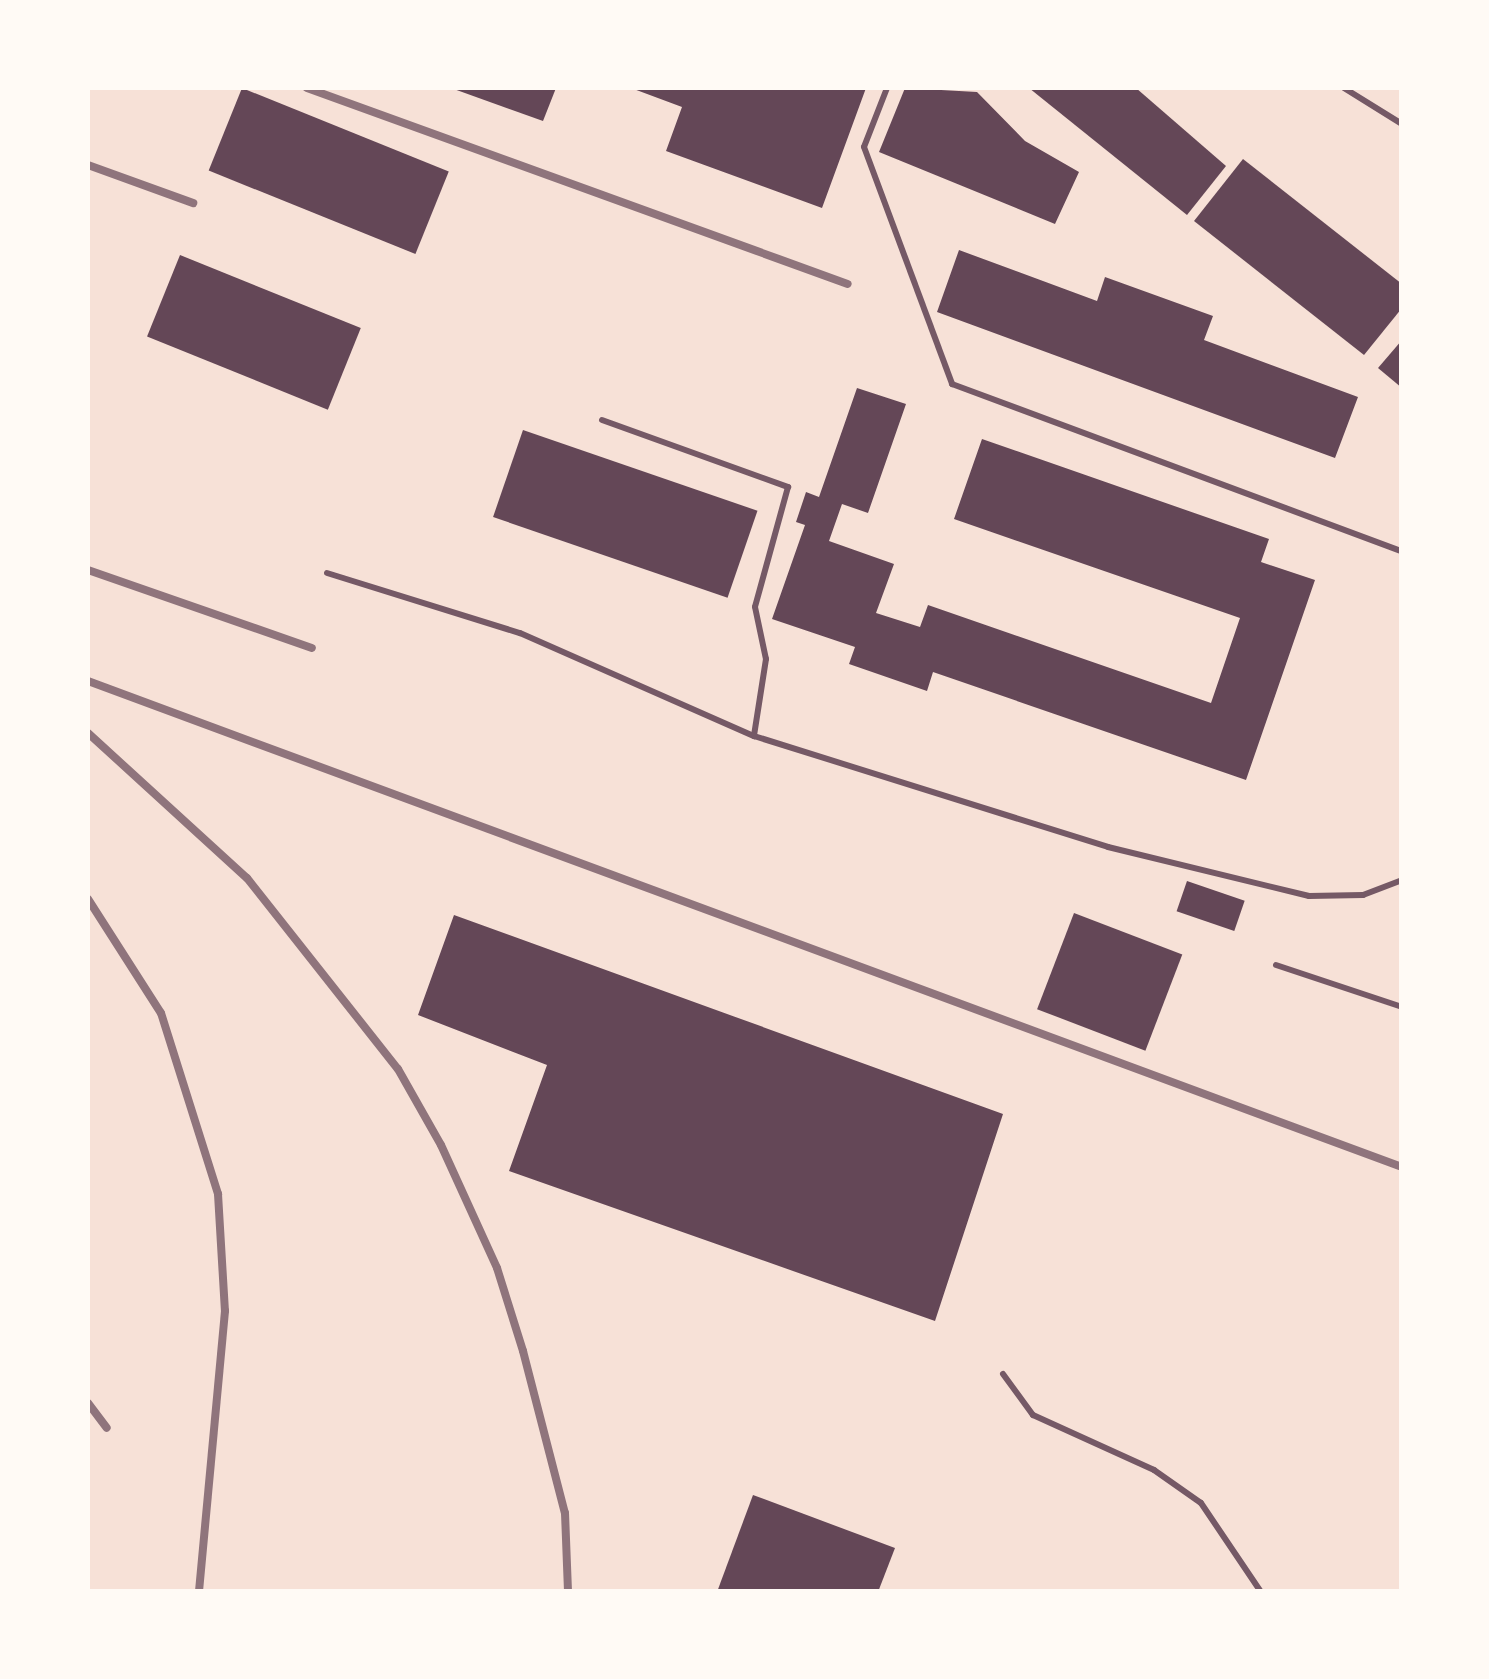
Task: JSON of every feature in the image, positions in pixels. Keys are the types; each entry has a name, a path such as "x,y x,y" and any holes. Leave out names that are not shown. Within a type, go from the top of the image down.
{"lane":[{"path":"886,88 864,147 952,384 1402,552"},
{"path":"1344,88 1402,124"},
{"path":"602,420 788,487 755,607 766,660 754,736"},
{"path":"327,573 520,634 754,736 1108,847 1309,896 1362,895 1402,880"},
{"path":"1276,965 1402,1006"},
{"path":"1003,1374 1033,1415 1154,1470 1201,1503 1261,1592"}],"building":[{"path":"242,88 449,172 415,254 209,171"},
{"path":"451,88 556,88 543,121"},
{"path":"631,88 866,88 822,208 666,151 682,107"},
{"path":"905,88 977,92 1025,141 1079,172 1055,224 879,152"},
{"path":"1029,88 1136,88 1226,166 1187,215"},
{"path":"1243,159 1402,284 1402,308 1364,355 1194,221"},
{"path":"959,250 1097,301 1105,277 1213,316 1204,340 1358,397 1335,458 937,312"},
{"path":"180,255 361,328 328,410 147,337"},
{"path":"1402,340 1402,388 1378,368"},
{"path":"857,388 906,404 868,513 842,504 829,541 894,564 876,613 920,627 928,605 1211,703 1240,618 954,519 982,439 1269,539 1261,562 1315,580 1246,780 933,672 927,691 849,664 855,647 772,619 805,525 796,522 806,492 819,497"},
{"path":"523,430 757,511 728,598 493,517"},
{"path":"1187,881 1245,901 1234,931 1177,911"},
{"path":"1074,913 1182,955 1145,1051 1037,1009"},
{"path":"454,915 1003,1114 935,1321 509,1171 547,1065 418,1015"},
{"path":"753,1495 895,1548 878,1592 717,1592"}],"railway":[{"path":"307,88 848,284"},
{"path":"88,165 193,203"},
{"path":"88,570 312,648"},
{"path":"88,681 1402,1167"},
{"path":"88,733 247,878 398,1069 441,1145 497,1268 523,1351 565,1513 568,1592"},
{"path":"88,899 161,1013 218,1194 225,1311 199,1592"},
{"path":"88,1403 107,1428"}]}
